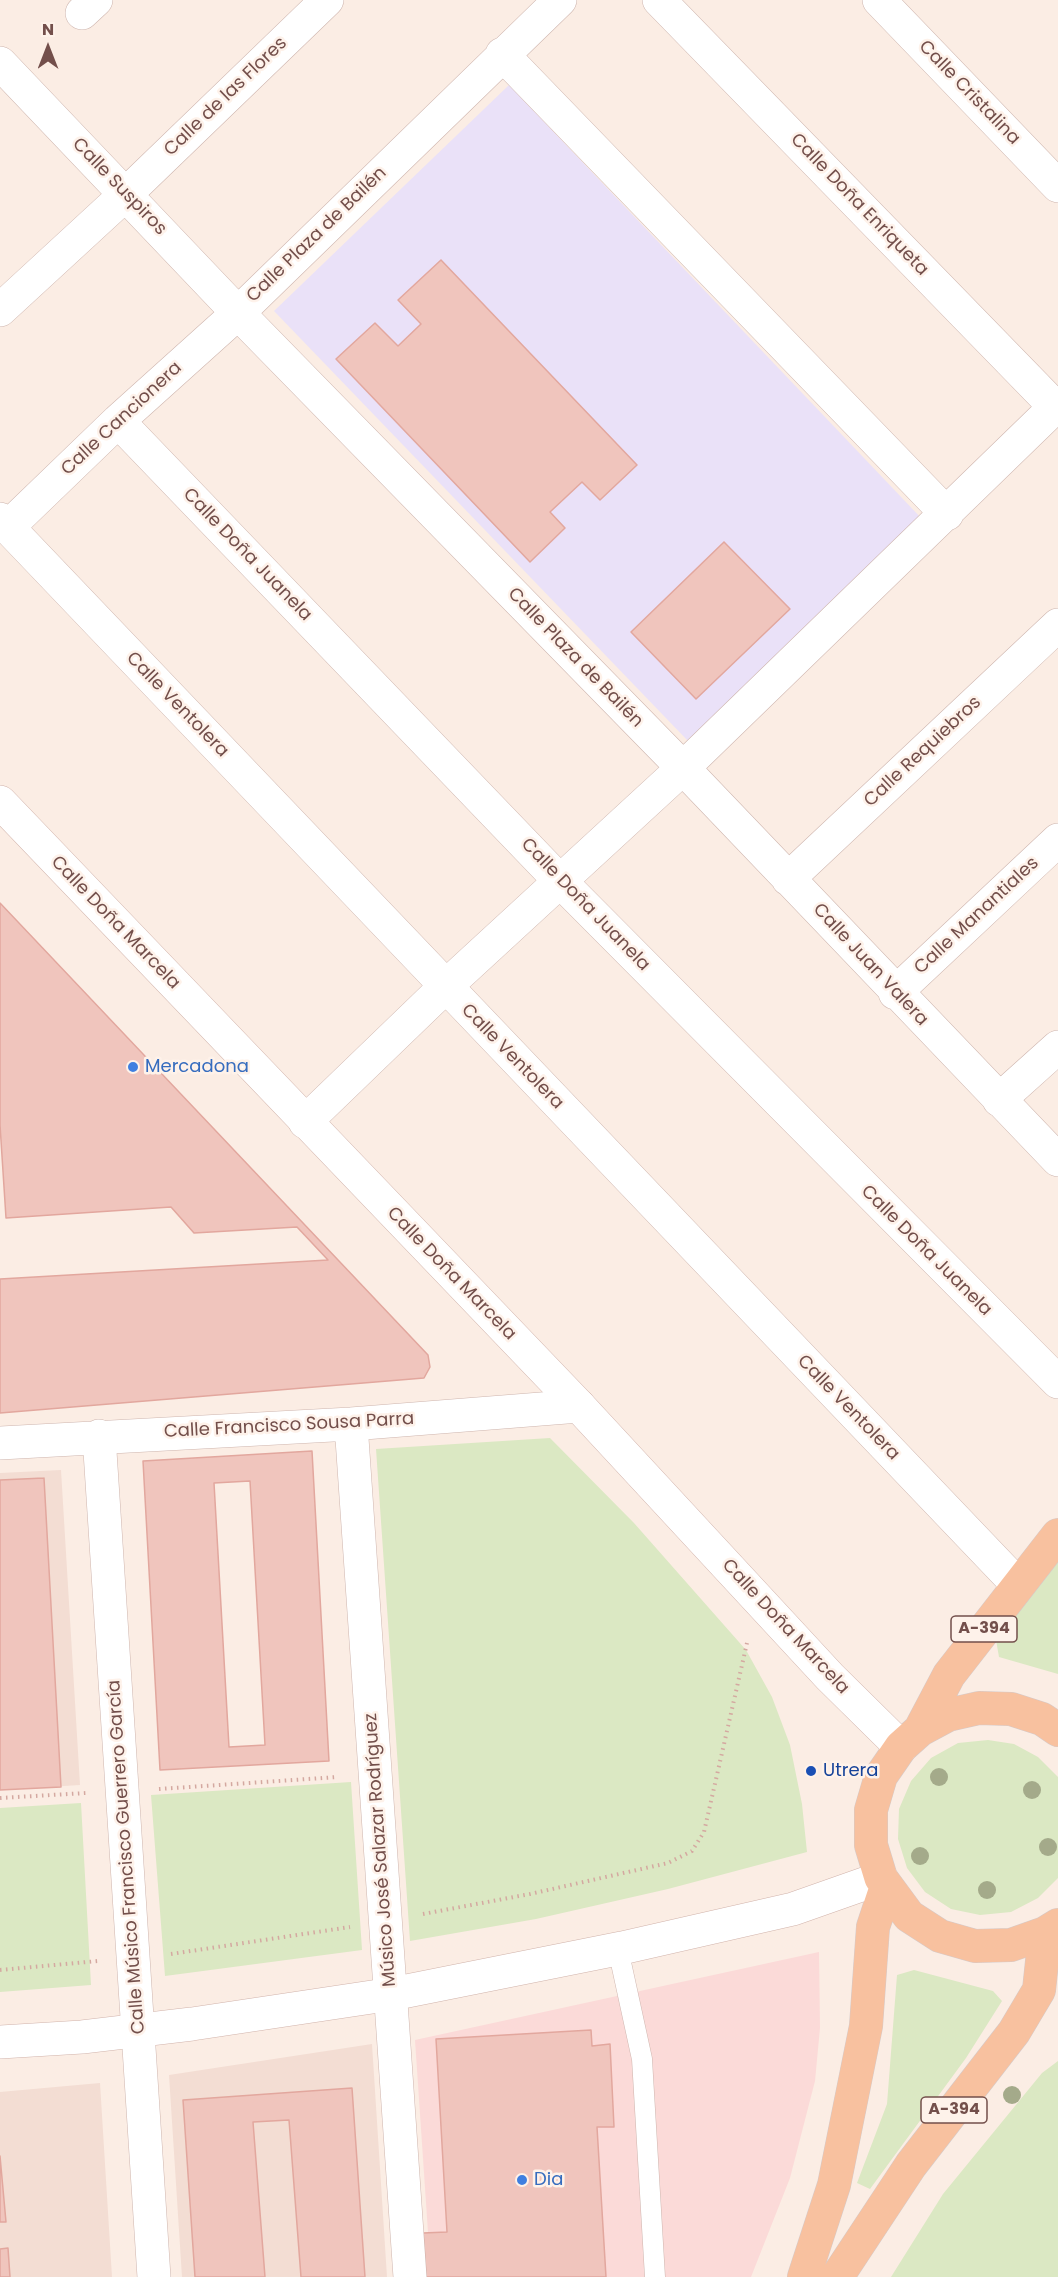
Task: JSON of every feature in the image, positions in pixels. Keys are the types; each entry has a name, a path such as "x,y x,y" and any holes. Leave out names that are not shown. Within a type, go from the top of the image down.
{"main road":[{"name":"A-394","path":"1052,1929 1011,1945 975,1946 940,1936 909,1916 884,1883 871,1845 871,1810 881,1776 910,1738 949,1675 1058,1535"},
{"name":"A-394","path":"910,1738 948,1715 979,1708 1011,1709 1042,1719 1058,1730"},
{"path":"804,2277 834,2185 866,2026 873,1927 884,1883"},
{"name":"A-394","path":"837,2277 911,2164 1014,2032 1039,1990 1052,1929"}],"street":[{"name":"Calle de las Flores","path":"0,310 126,194 327,0"},
{"name":"Calle Plaza de Bailén","path":"560,0 238,313 683,768"},
{"name":"Calle Doña Enriqueta","path":"659,0 1057,409"},
{"name":"Calle Cristalina","path":"879,0 1058,186"},
{"path":"502,54 947,513"},
{"name":"Calle Suspiros","path":"0,63 238,313"},
{"name":"Calle Cancionera","path":"4,523 238,313"},
{"path":"304,1122 445,987 683,768 1057,409"},
{"name":"Calle Doña Juanela","path":"118,421 560,880 1058,1382"},
{"name":"Calle Ventolera","path":"4,523 1018,1585"},
{"name":"Calle Requiebros","path":"788,879 1058,625"},
{"name":"Calle Juan Valera","path":"683,768 895,993 1058,1160"},
{"name":"Calle Doña Marcela","path":"0,802 304,1122 579,1406 830,1677 910,1738"},
{"name":"Calle Manantiales","path":"895,993 1058,840"},
{"path":"999,1100 1058,1047"},
{"name":"Calle Francisco Sousa Parra","path":"0,1443 351,1424 579,1406"},
{"name":"Músico José Salazar Rodríguez","path":"351,1424 410,2277"},
{"name":"Calle Músico Francisco Guerrero García","path":"99,1436 154,2277"},
{"path":"0,2042 138,2030 392,1994 618,1949 793,1909 884,1883"}],"lane":[{"path":"618,1949 642,2059 655,2277"}],"path":[{"path":"0,1970 191,1952 387,1921 530,1894 668,1863 692,1851 704,1832 757,1598"},
{"path":"0,1798 376,1774"}],"shaded area":[{"path":"509,85 923,520 689,742 274,311"},
{"path":"61,1470 80,1785 0,1790 0,1473"},
{"path":"819,1952 820,2028 815,2081 790,2178 751,2277 431,2277 415,2040"},
{"path":"372,2044 387,2277 182,2277 169,2075"},
{"path":"100,2083 112,2277 0,2277 0,2092"}],"green space":[{"path":"550,1438 634,1523 746,1650 772,1697 790,1745 802,1804 807,1852 668,1889 536,1919 410,1941 376,1449"},
{"path":"1058,1562 1058,1674 999,1657 996,1640"},
{"path":"988,1740 1014,1744 1038,1757 1058,1777 1058,1878 1038,1898 1011,1912 980,1915 951,1909 925,1892 907,1868 898,1839 899,1809 911,1781 931,1758 958,1743"},
{"path":"351,1782 362,1950 165,1976 151,1795"},
{"path":"81,1803 91,1985 0,1992 0,1808"},
{"path":"914,1970 993,1991 1002,2001 966,2058 870,2189 857,2183 887,2104 897,1975"},
{"path":"1058,2061 1058,2277 891,2277 943,2194 1042,2073"}],"building":[{"path":"441,260 637,465 600,500 582,482 550,512 565,528 530,562 336,359 375,323 398,346 421,324 398,300"},
{"path":"724,542 790,609 696,699 631,632"},
{"path":"0,903 428,1355 430,1367 424,1378 0,1413 0,1279 328,1260 297,1227 194,1233 171,1207 6,1218 0,1125"},
{"path":"312,1451 329,1761 160,1770 143,1461","holes":["250,1481 265,1745 229,1747 214,1483"]},
{"path":"44,1478 61,1787 0,1790 0,1480"},
{"name":"Dia","path":"591,2030 592,2046 610,2044 614,2127 597,2127 606,2277 426,2277 423,2233 447,2232 436,2039"},
{"path":"352,2088 365,2277 301,2277 289,2120 253,2122 265,2277 195,2277 183,2100"},
{"path":"0,2156 6,2222 0,2222"},
{"path":"8,2248 10,2277 0,2277 0,2249"}],"place":[{"name":"Mercadona","path":"133,1067"},
{"name":"Utrera","path":"811,1771"},
{"name":"Dia","path":"522,2180"}]}
